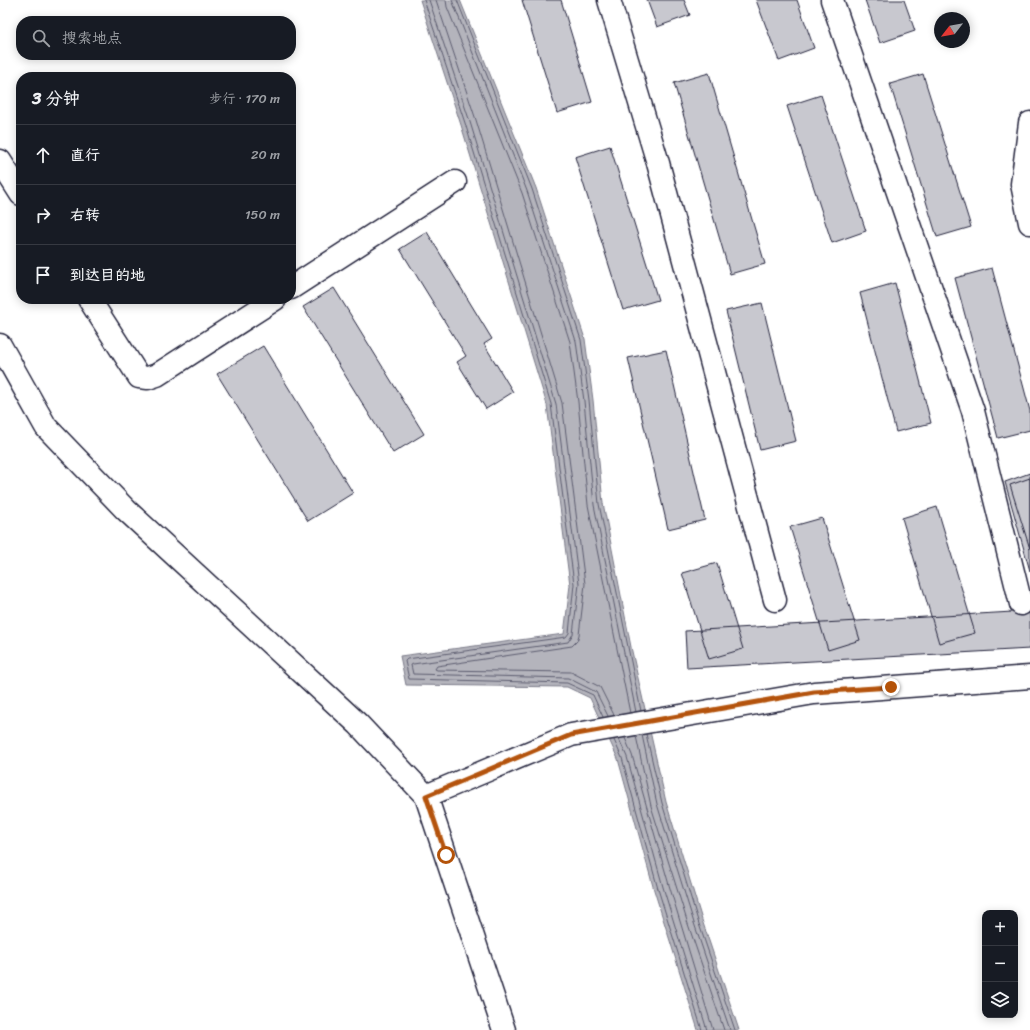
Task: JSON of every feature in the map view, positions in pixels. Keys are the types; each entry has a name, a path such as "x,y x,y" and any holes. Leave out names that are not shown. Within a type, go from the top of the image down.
{"street":[{"path":"609,0 658,163 775,600"},
{"path":"832,0 973,411 1021,604"},
{"path":"1030,123 1022,184 1030,223"},
{"path":"0,161 16,186"},
{"path":"296,285 455,182"},
{"path":"92,304 139,377 148,378 157,375 266,304"},
{"path":"0,345 46,427 126,510 358,724 426,796 504,1030"},
{"path":"426,796 571,735 814,692 1030,676"}],"water":[{"path":"420,0 460,0 536,188 585,339 593,400 603,503 631,647 666,802 702,920 739,1030 698,1030 654,890 618,759 590,698 567,687 406,685 400,656 564,634 570,585 547,405 461,125"}],"building":[{"path":"522,0 561,0 592,102 557,113"},
{"path":"647,0 684,0 690,15 657,27"},
{"path":"756,0 797,0 814,48 779,61"},
{"path":"865,0 904,0 915,31 880,43"},
{"path":"709,73 765,264 730,274 674,83"},
{"path":"923,74 971,227 937,237 890,84"},
{"path":"821,95 866,231 832,243 787,106"},
{"path":"610,146 658,300 623,310 575,157"},
{"path":"427,232 492,339 484,344 513,392 486,409 457,362 466,356 400,249"},
{"path":"992,268 1030,411 1030,430 998,438 955,278"},
{"path":"895,283 931,423 896,432 860,293"},
{"path":"334,288 424,434 393,453 303,307"},
{"path":"762,303 796,441 760,450 726,311"},
{"path":"263,346 353,493 308,521 217,374"},
{"path":"666,350 705,520 668,529 628,358"},
{"path":"1030,473 1030,571 1005,482"},
{"path":"1030,478 1030,549 1010,485"},
{"path":"937,507 975,633 939,643 902,518"},
{"path":"822,518 860,640 828,650 790,527"},
{"path":"717,563 743,649 709,659 682,573"},
{"path":"1030,611 1030,649 687,668 685,631"}],"route":[{"path":"446,855 426,796 571,735 814,692 891,687"}]}
